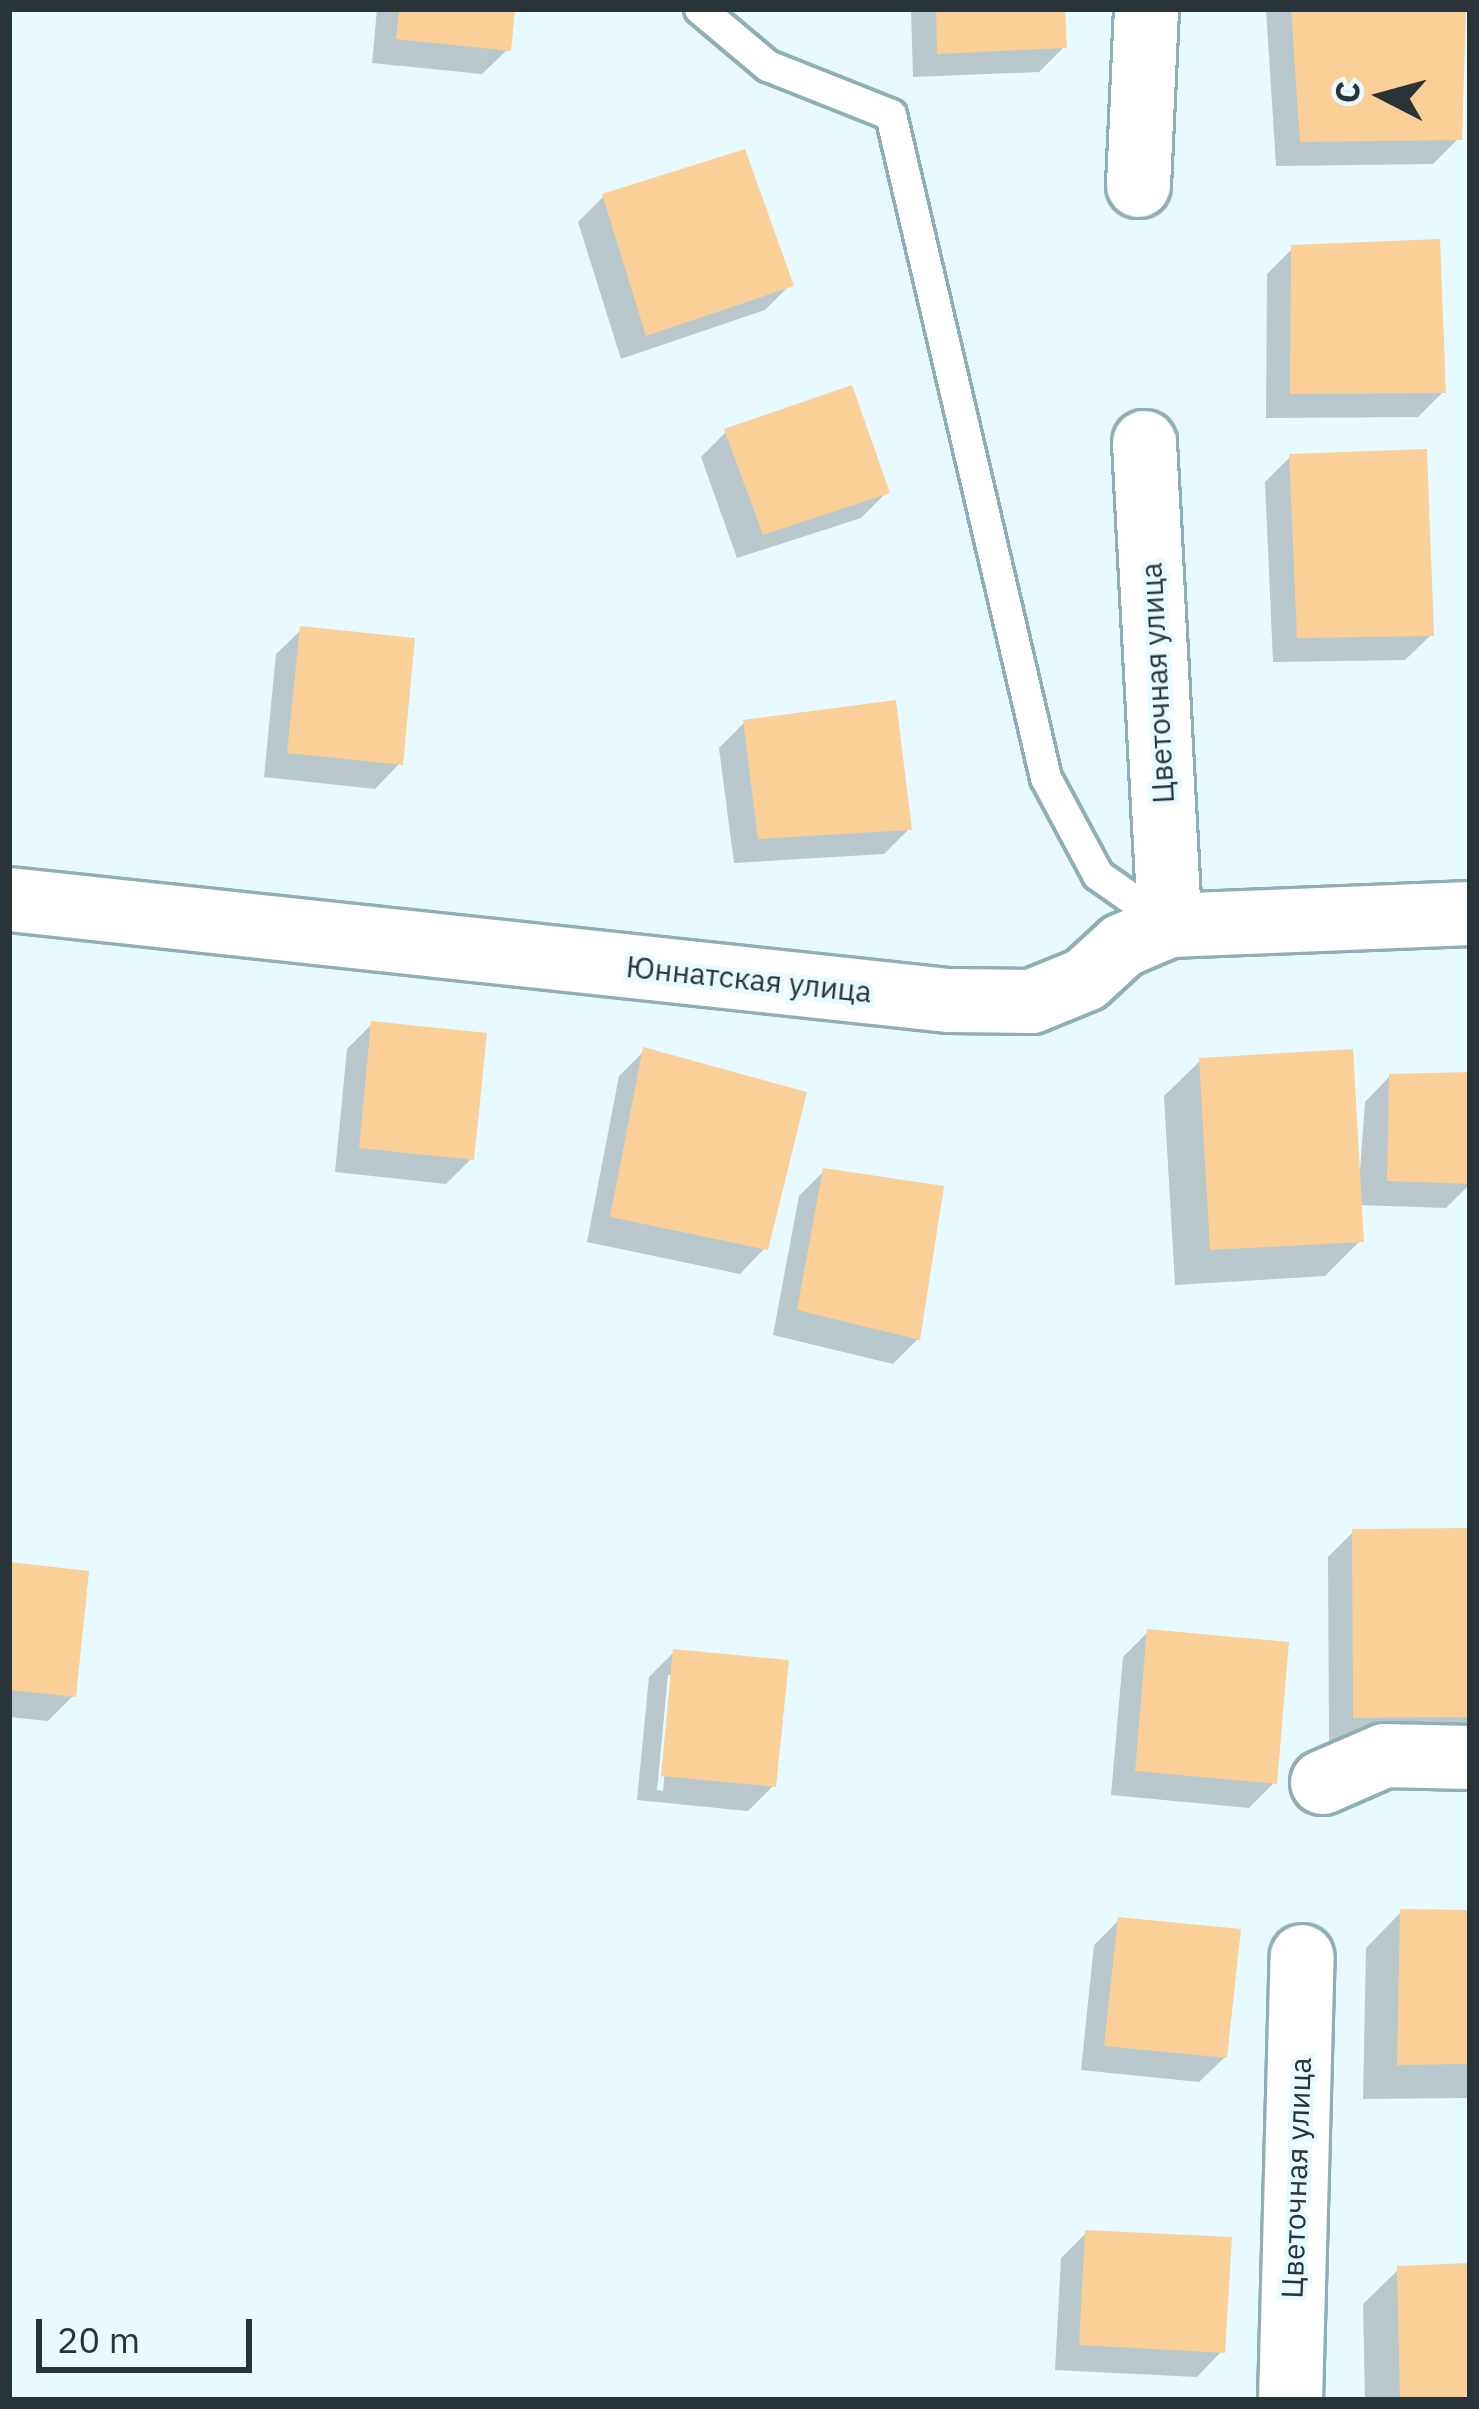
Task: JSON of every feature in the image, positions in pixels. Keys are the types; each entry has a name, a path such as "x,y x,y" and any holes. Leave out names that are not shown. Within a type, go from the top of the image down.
{"street":[{"path":"1138,185 1146,9"},
{"name":"Цветочная улица","path":"1144,442 1169,925"},
{"name":"Юннатская улица","path":"9,899 948,1000 1031,1001 1085,979 1122,945 1169,925 1470,913"},
{"path":"1322,1782 1384,1755 1470,1757"},
{"name":"Цветочная улица","path":"1290,2400 1302,1956"}],"lane":[{"path":"700,9 768,66 891,115 1046,778 1098,875 1169,925"}],"building":[{"path":"399,9 515,9 511,51 396,39"},
{"path":"936,9 1065,9 1067,48 937,54"},
{"path":"1291,9 1466,9 1462,140 1300,142"},
{"path":"745,149 794,286 646,336 602,194"},
{"path":"1440,239 1446,393 1290,394 1291,245"},
{"path":"852,385 890,493 763,535 724,429"},
{"path":"1427,449 1434,636 1297,638 1289,454"},
{"path":"300,626 415,638 403,765 287,753"},
{"path":"896,700 912,830 758,839 743,720"},
{"path":"371,1021 487,1033 474,1160 359,1148"},
{"path":"643,1047 807,1092 768,1250 610,1217"},
{"path":"1353,1049 1364,1242 1210,1250 1199,1058"},
{"path":"1470,1072 1470,1184 1387,1181 1389,1074"},
{"path":"823,1168 944,1186 920,1340 797,1310"},
{"path":"1470,1528 1470,1717 1353,1718 1352,1529"},
{"path":"9,1562 89,1571 76,1697 9,1690"},
{"path":"1147,1629 1289,1642 1277,1784 1135,1771"},
{"path":"673,1649 789,1660 776,1787 661,1776"},
{"path":"1400,1909 1470,1910 1470,2064 1397,2065"},
{"path":"1118,1917 1241,1929 1227,2058 1104,2046"},
{"path":"1085,2230 1232,2237 1225,2353 1079,2345"},
{"path":"1470,2263 1470,2400 1400,2400 1397,2266"}]}
